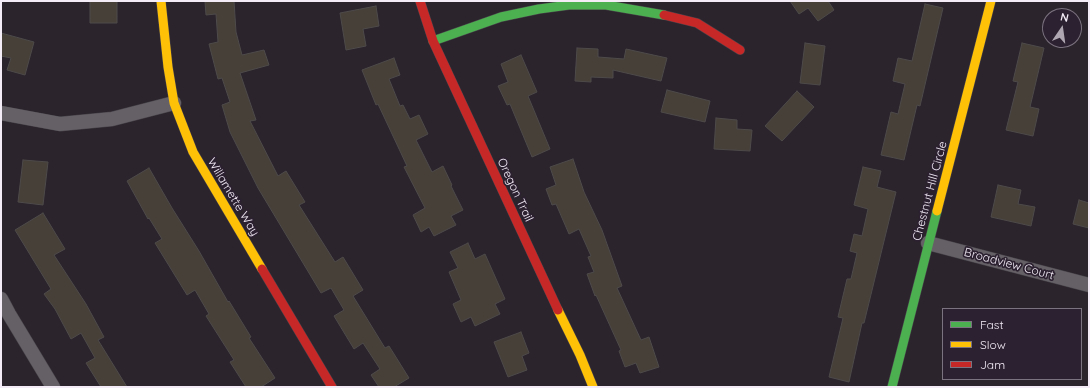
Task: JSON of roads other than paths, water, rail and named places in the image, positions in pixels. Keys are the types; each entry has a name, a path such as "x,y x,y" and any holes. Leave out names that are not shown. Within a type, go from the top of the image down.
{"street":[{"name":"Willamette Way","path":"161,1 168,67 174,103 193,152 332,387"},
{"name":"Oregon Trail","path":"420,1 433,41 537,266 580,355 593,387"},
{"name":"Chestnut Hill Circle","path":"892,387 991,1"},
{"path":"433,41 501,17 539,9 569,5 606,5 697,23 740,50"},
{"path":"1,114 60,124 112,119 174,103"},
{"name":"Broadview Court","path":"928,243 1089,285"},
{"path":"1,298 53,387"}]}
